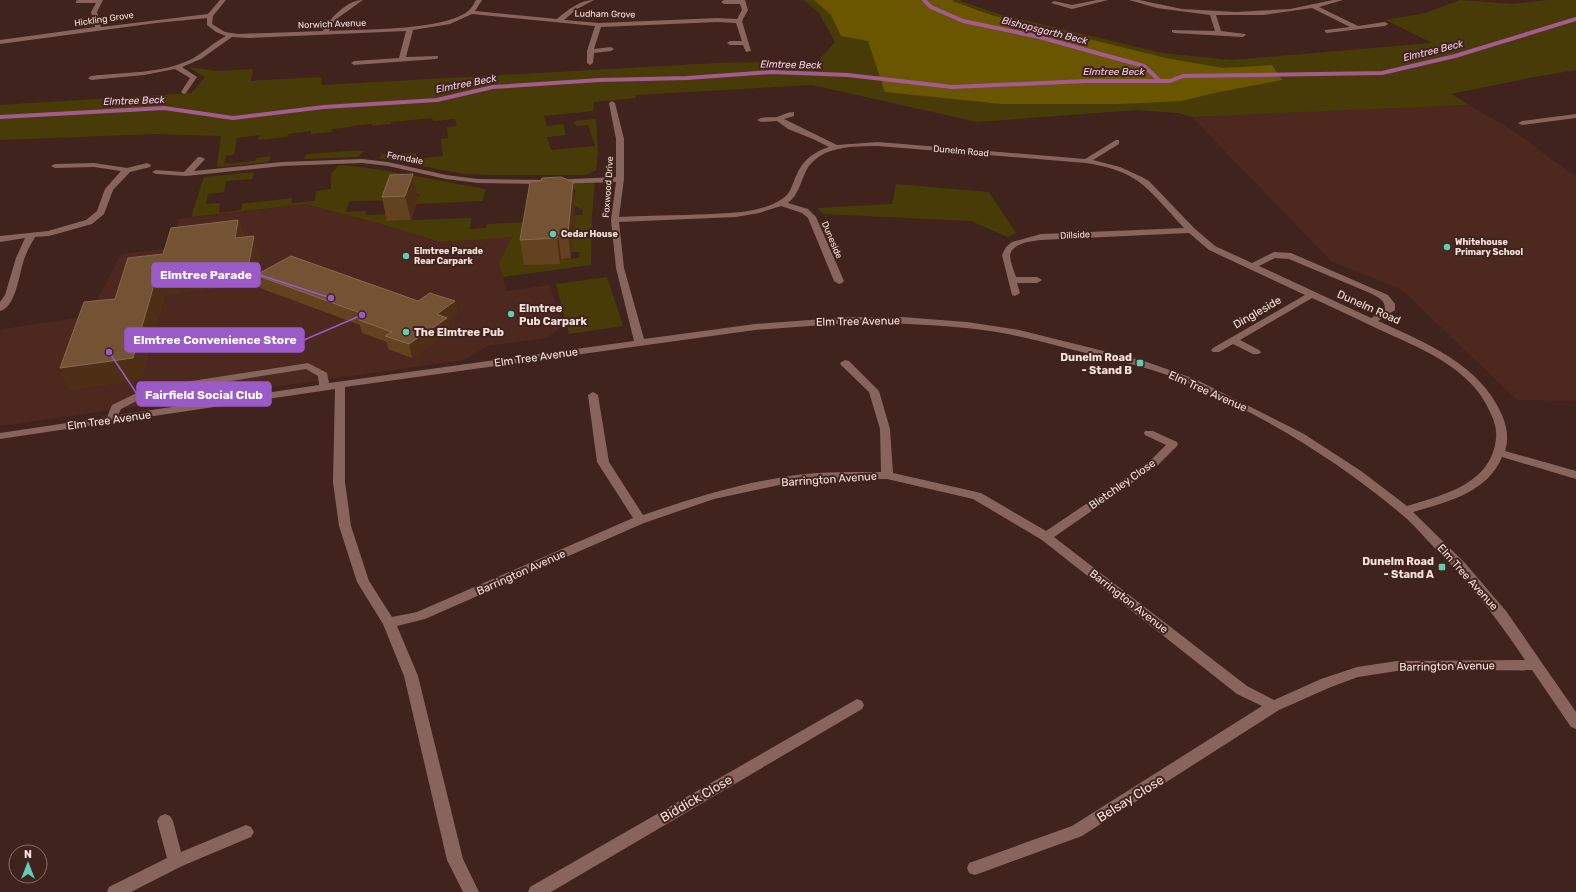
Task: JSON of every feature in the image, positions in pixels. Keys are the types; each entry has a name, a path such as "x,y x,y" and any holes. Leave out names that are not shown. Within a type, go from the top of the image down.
{"street":[{"path":"78,2 100,0"},
{"path":"98,28 94,12 100,0"},
{"path":"210,16 223,0"},
{"path":"325,33 333,19 360,0"},
{"name":"Norwich Avenue","path":"210,16 209,24 215,31 230,36 410,30 448,23 471,12 480,0"},
{"path":"558,21 575,8 591,0"},
{"path":"1072,7 1104,0"},
{"path":"1132,0 1174,9 1212,13 1272,12 1314,6 1340,0"},
{"path":"724,2 742,1 745,10 739,21 748,51"},
{"path":"1054,3 1072,7 1083,13"},
{"path":"1314,6 1357,28"},
{"name":"Ludham Grove","path":"471,12 599,25 718,20 739,21"},
{"path":"1212,13 1219,33"},
{"name":"Hickling Grove","path":"0,42 98,28 210,16"},
{"path":"1327,31 1385,24"},
{"path":"590,63 592,38 599,25"},
{"path":"402,59 410,30"},
{"path":"1174,31 1243,35"},
{"path":"92,78 176,67 194,60 219,41 230,36"},
{"path":"730,43 746,42"},
{"path":"590,51 610,50"},
{"path":"354,64 436,57"},
{"path":"122,74 124,67"},
{"path":"176,67 194,78 184,92"},
{"name":"Foxwood Drive","path":"612,103 620,139 620,179 615,220 620,268 640,343"},
{"path":"761,120 778,119 790,114"},
{"path":"1522,123 1576,116"},
{"path":"778,119 791,127 816,137 836,148"},
{"path":"1536,121 1552,129"},
{"path":"1086,161 1116,142"},
{"name":"Dunelm Road","path":"615,220 742,213 781,203 791,196 797,187 802,171 807,162 815,156 836,148 878,144 1086,161 1114,167 1138,177 1146,183 1191,230 1212,248 1428,348 1455,364 1479,386 1496,410 1503,434 1500,453 1489,471 1470,486 1440,500 1405,511"},
{"path":"186,174 200,159"},
{"name":"Ferndale","path":"156,172 186,174 290,163 362,161 388,164 446,177 478,181 552,182 620,179"},
{"path":"55,166 94,165 127,170 147,165"},
{"path":"0,239 49,233 89,222 102,212 109,189 127,170"},
{"name":"Duneside","path":"781,203 805,211 812,217 839,281"},
{"name":"Dillside","path":"1015,294 1006,255 1009,249 1015,244 1026,240 1058,236 1191,230"},
{"path":"0,308 10,295 20,258 31,236"},
{"path":"1251,267 1274,256 1290,256 1373,291 1384,297 1390,304 1390,310 1372,321"},
{"path":"1012,280 1037,280"},
{"name":"Dingleside","path":"1216,350 1311,294"},
{"name":"Elm Tree Avenue","path":"0,436 340,386 398,376 755,327 851,320 902,320 970,325 1019,333 1061,342 1140,363 1191,381 1300,436 1357,474 1405,511 1461,566 1501,614 1576,723"},
{"path":"1232,340 1256,352"},
{"path":"845,363 874,391 885,428 887,475"},
{"path":"111,420 116,407 147,390 308,366 323,376 325,388"},
{"path":"340,386 339,482 346,526 363,582 389,623 411,676 455,860 471,892"},
{"path":"593,395 603,462 640,520"},
{"name":"Bletchley Close","path":"1046,537 1154,463 1173,444 1150,433"},
{"path":"1500,453 1576,475"},
{"name":"Barrington Avenue","path":"389,623 420,616 640,520 712,496 779,481 829,476 887,475 977,496 1046,537 1242,690 1274,706 1326,683 1357,672 1396,666 1537,665"},
{"name":"Biddick Close","path":"536,892 857,705"},
{"name":"Belsay Close","path":"975,868 1077,831 1274,706"},
{"path":"165,821 176,861"},
{"path":"115,892 176,861 246,832"}],"shaded area":[{"path":"804,0 963,0 960,1 999,14 1162,53 1231,60 1432,43 1386,20 1425,13 1460,0 1513,4 1548,0 1576,0 1576,70 1451,94 1469,105 1192,117 1178,113 1136,110 977,122 812,85 635,95 636,98 594,102 593,111 544,116 547,126 563,124 566,135 547,137 551,150 595,146 588,125 576,126 574,121 596,119 598,152 596,170 586,175 464,174 379,158 382,154 416,153 416,159 443,156 441,139 448,138 447,127 457,126 455,119 433,121 432,118 391,122 391,124 372,126 372,124 351,126 332,129 332,132 311,134 311,131 288,134 287,137 258,140 259,135 237,138 234,155 226,156 224,164 255,161 256,158 271,156 268,162 217,167 221,136 155,134 0,140 0,105 192,93 205,77 188,67 216,71 253,69 251,81 321,77 322,85 717,63 818,61 835,42 819,13"},
{"path":"814,0 954,0 952,1 991,15 1166,58 1223,68 1272,65 1282,80 1181,101 1121,104 1002,104 885,92 868,41 841,36 831,15"},
{"name":"Whitehouse Primary School","path":"1469,105 1512,130 1576,177 1576,401 1517,400 1402,290 1331,261 1192,117"},
{"path":"364,151 358,157 303,159 307,154"},
{"path":"339,165 395,172 486,189 482,201 416,204 419,194 403,194 400,200 350,201 346,212 366,211 365,215 390,214 388,221 472,218 469,229 486,228 487,224 536,222 560,264 561,259 579,258 580,252 567,252 573,238 575,215 582,215 583,210 575,206 575,189 560,189 570,181 595,180 592,215 591,265 503,277 499,263 512,237 440,242 306,204 191,217 204,177 254,172 252,179 226,181 224,192 208,194 206,204 220,203 219,213 241,210 242,204 292,198 291,203 315,201 316,191 331,189 331,174"},
{"path":"896,184 989,192 1016,233 1008,237 971,221 823,214 817,208 892,204"},
{"path":"306,204 440,242 512,237 499,263 506,291 550,285 563,326 547,338 488,346 464,360 0,426 0,332 3,329 89,316 121,254 172,248 179,219"},
{"path":"607,277 623,326 569,334 556,284"}],"building":[{"path":"413,174 405,196 382,197 390,175"},
{"path":"561,177 573,182 568,233 558,233 557,238 520,240 530,182 541,181 542,178"},
{"path":"238,220 235,238 254,236 249,263 157,274 133,358 60,368 84,302 115,299 128,258 163,254 171,228"},
{"path":"291,256 418,301 430,293 455,301 437,314 447,318 409,344 385,336 392,332 359,320 366,315 256,275"}],"waterway":[{"name":"Bishopsgarth Beck","path":"924,0 931,7 963,21 1039,37 1144,66 1160,81"},
{"name":"Elmtree Beck","path":"1160,81 1170,81 1183,76 1382,73 1455,56 1576,19"},
{"name":"Elmtree Beck","path":"0,117 164,108 233,118 324,107 437,100 493,87 600,80 687,78 772,72 848,75 952,87 1087,81 1160,81"}],"place":[{"name":"Cedar House","path":"553,234"},
{"name":"Whitehouse Primary School","path":"1447,247"},
{"name":"Elmtree Parade Rear Carpark","path":"406,256"},
{"name":"Elmtree Parade","path":"331,298"},
{"name":"Elmtree Pub Carpark","path":"511,314"},
{"name":"Elmtree Convenience Store","path":"362,315"},
{"name":"The Elmtree Pub","path":"406,332"},
{"name":"Fairfield Social Club","path":"109,352"},
{"name":"Dunelm Road - Stand B","path":"1140,363"},
{"name":"Dunelm Road - Stand A","path":"1442,567"}]}
